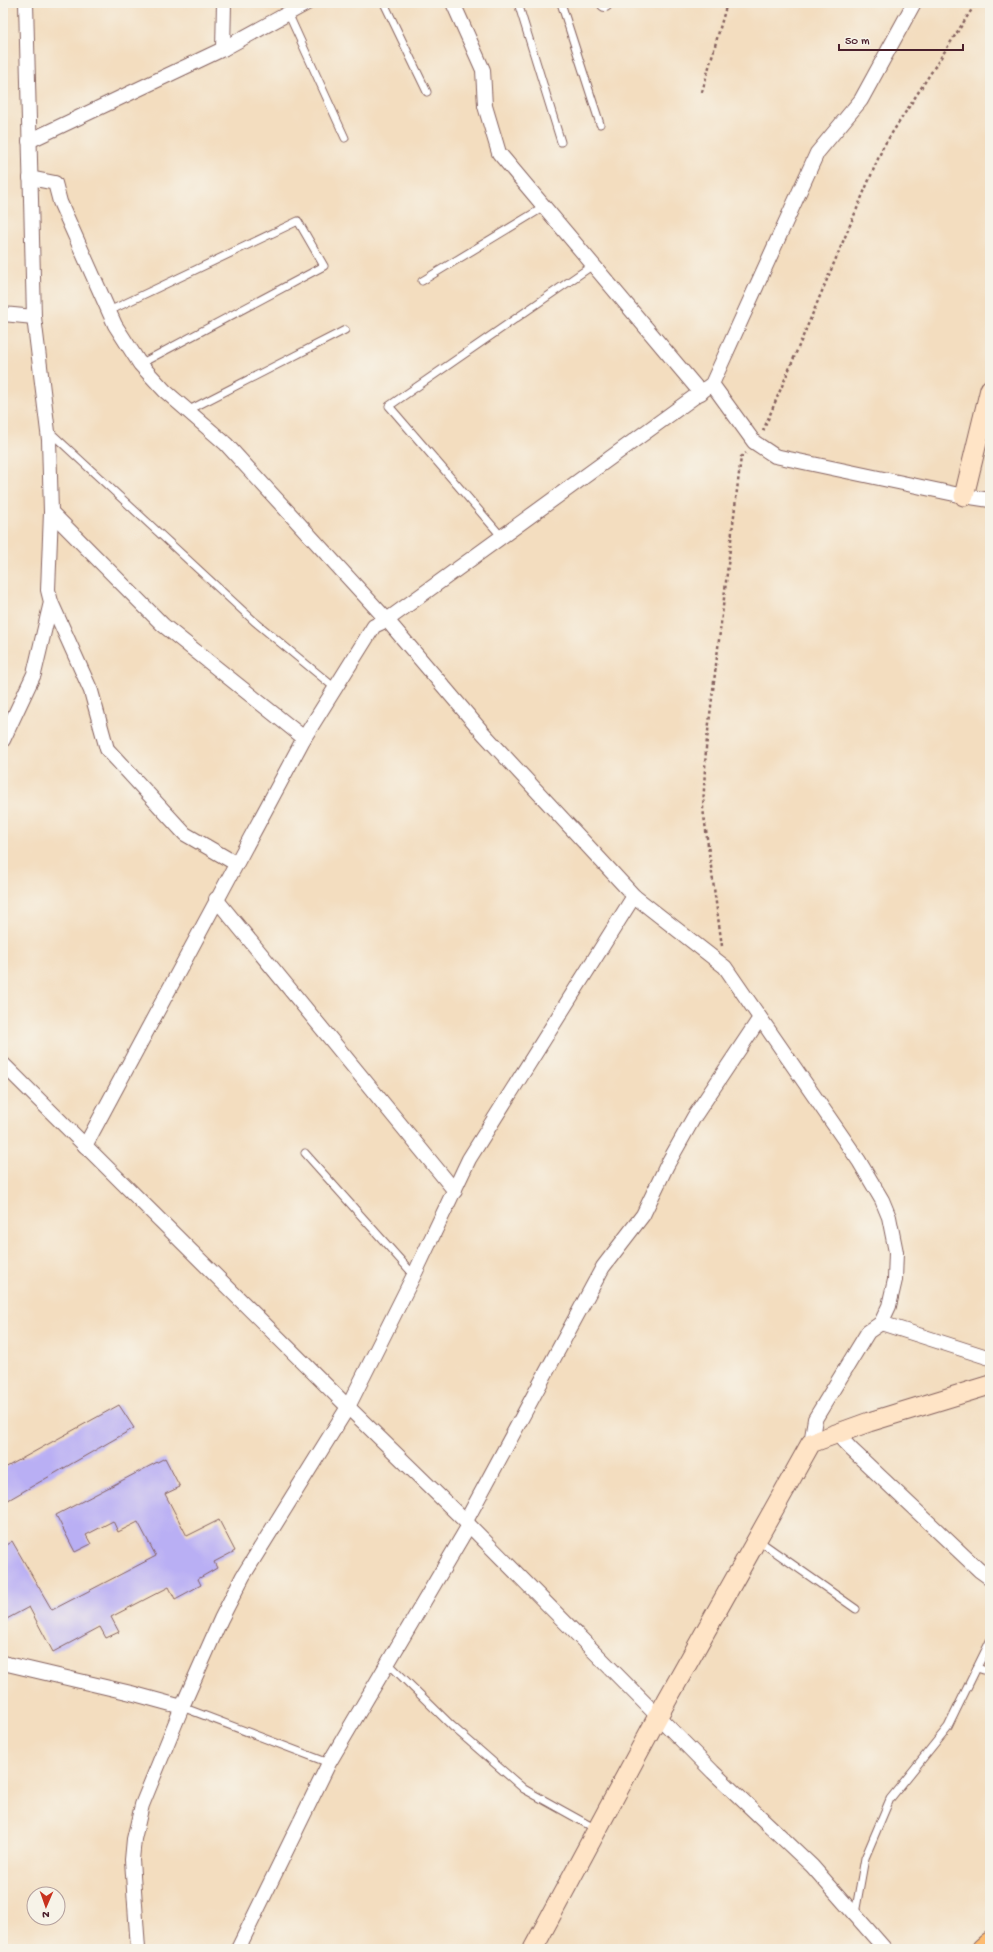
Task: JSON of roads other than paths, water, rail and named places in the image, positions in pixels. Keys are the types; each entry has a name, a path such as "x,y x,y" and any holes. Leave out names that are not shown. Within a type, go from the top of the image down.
{"highway":[{"path":"983,1949 990,1943"}],"street":[{"path":"26,3 34,317 47,429 51,512 48,590 51,602 91,691 107,749 185,834 235,863"},
{"path":"223,49 224,3"},
{"path":"29,141 223,49 307,3"},
{"path":"453,3 483,70 485,106 499,153 701,393"},
{"path":"85,1146 235,863 304,738 374,626 388,620 712,384 817,153 861,100 914,3"},
{"path":"30,178 55,183 60,202 115,325 140,364 165,391 226,444 388,620 484,734 634,896 725,967 859,1161 882,1200 886,1211 896,1252 895,1280 889,1306 881,1322 868,1332 815,1419 811,1443 658,1716 596,1829 533,1949"},
{"path":"3,314 34,317"},
{"path":"712,384 754,442 776,456 964,496 990,500"},
{"path":"964,496 990,389"},
{"path":"51,512 163,625 304,738"},
{"path":"3,740 34,674 51,602"},
{"path":"138,1949 132,1881 132,1860 134,1839 142,1805 220,1619 243,1576 348,1407 455,1192 469,1159 634,896"},
{"path":"216,899 455,1192"},
{"path":"238,1949 329,1763 468,1523 603,1267 643,1215 667,1165 694,1117 760,1018"},
{"path":"3,1064 348,1407 468,1523 713,1772 812,1866 885,1949"},
{"path":"881,1322 990,1358"},
{"path":"811,1443 836,1433 990,1385"},
{"path":"836,1433 862,1460 979,1570 990,1578"},
{"path":"3,1663 131,1693 182,1708"}],"lane":[{"path":"384,3 427,92"},
{"path":"518,3 561,142"},
{"path":"561,3 600,124"},
{"path":"288,13 345,138"},
{"path":"422,280 544,207"},
{"path":"109,311 298,221 324,266 140,364"},
{"path":"502,537 389,406 593,265"},
{"path":"188,410 345,330"},
{"path":"47,429 254,622 335,688"},
{"path":"305,1153 414,1275"},
{"path":"757,1538 856,1609"},
{"path":"855,1914 865,1858 890,1799 948,1727 990,1641"},
{"path":"388,1663 452,1726 524,1789 596,1829"},
{"path":"977,1668 990,1672"},
{"path":"182,1708 329,1763"}]}
